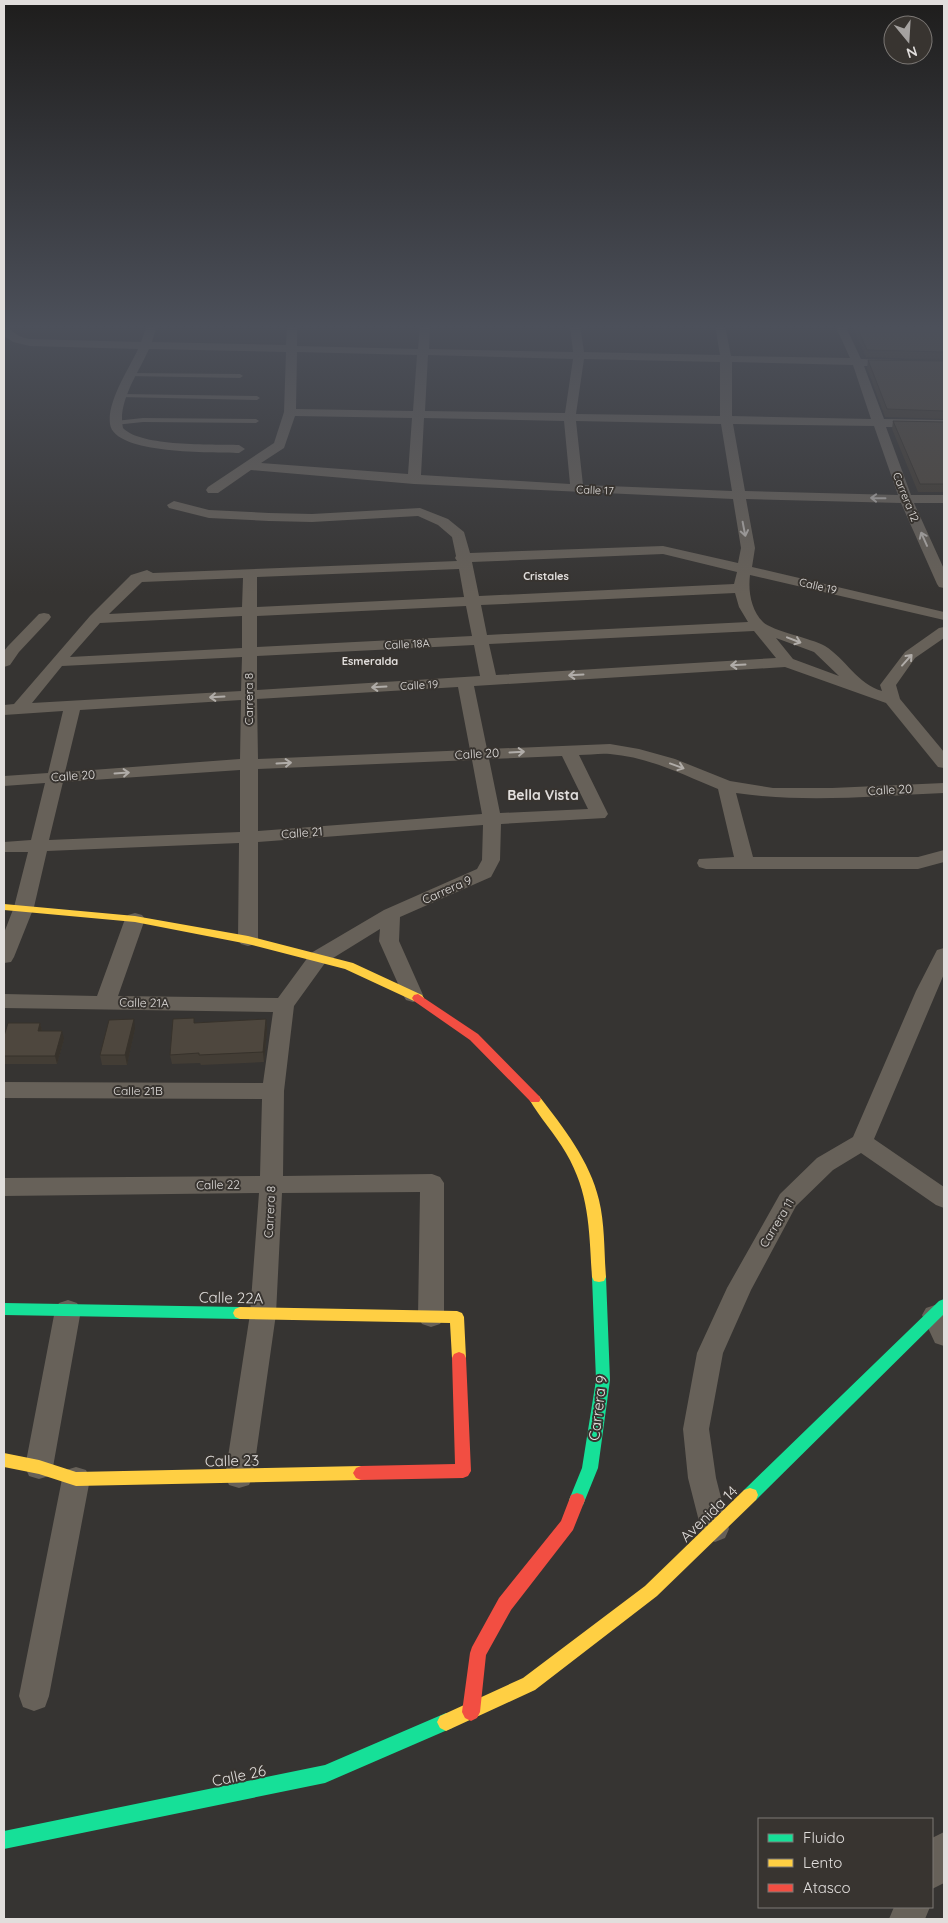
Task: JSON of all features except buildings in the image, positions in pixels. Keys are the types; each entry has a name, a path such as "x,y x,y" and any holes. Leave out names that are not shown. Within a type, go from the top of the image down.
{"street":[{"path":"117,415 115,423 119,432 130,440 155,444 239,449"},
{"path":"213,490 280,444 289,415"},
{"path":"414,480 418,415"},
{"path":"455,415 944,424"},
{"path":"726,415 748,548 741,588 746,607 758,626 787,662 892,700"},
{"name":"Carrera 12","path":"875,415 906,499 944,583"},
{"path":"570,417 578,489"},
{"name":"Calle 17","path":"247,466 414,480 578,489 738,496 944,499"},
{"path":"174,505 209,514 269,517 312,518 420,512 443,522 459,535 489,680"},
{"name":"Calle 19","path":"250,573 663,550 944,616"},
{"path":"12,709 95,619 136,578 250,573"},
{"name":"Carrera 8","path":"248,940 250,573"},
{"path":"95,619 741,588"},
{"path":"7,654 44,617"},
{"path":"758,626 819,649 864,691"},
{"name":"Calle 18A","path":"57,662 758,626"},
{"path":"944,631 910,655 888,685 892,700 944,763"},
{"name":"Calle 19","path":"12,709 787,662"},
{"name":"Carrera 9","path":"318,958 391,914 484,874 491,860 492,819 465,682"},
{"path":"4,957 24,907 73,706"},
{"name":"Calle 20","path":"4,780 249,764 610,749 639,754 726,786 773,793 832,793 944,788"},
{"name":"Calle 21","path":"4,846 248,837 492,819 599,814 568,750"},
{"path":"726,786 745,862"},
{"path":"706,863 918,863 944,856"},
{"path":"4,907 24,907 135,919 248,940 318,958"},
{"path":"391,914 389,941 413,995"},
{"path":"105,1003 135,919"},
{"path":"944,954 926,991 862,1142 944,1199"},
{"name":"Carrera 8","path":"239,1476 263,1314 271,1184 273,1091 284,1005 318,958"},
{"name":"Carrera 9","path":"318,958 349,966 413,995 474,1037 528,1091 556,1126 577,1161 590,1190 596,1230 603,1380 590,1468 567,1524 505,1604 478,1652 471,1712"},
{"name":"Calle 21A","path":"4,1002 284,1005"},
{"name":"Calle 21B","path":"4,1090 273,1091"},
{"name":"Carrera 11","path":"715,1529 702,1478 696,1429 710,1353 739,1288 788,1200 825,1164 862,1142"},
{"name":"Calle 22","path":"4,1187 432,1183 431,1317"},
{"name":"Calle 22A","path":"4,1309 457,1317 463,1471"},
{"path":"39,1467 68,1310"},
{"name":"Avenida 14","path":"471,1712 529,1684 651,1591 941,1319"},
{"name":"Calle 23","path":"4,1460 39,1467 76,1478 463,1471"},
{"path":"34,1696 76,1478"},
{"name":"Calle 26","path":"4,1840 325,1774 471,1712"},
{"path":"933,1870 944,1848"},
{"path":"906,1919 912,1908"}],"lane":[{"path":"115,423 143,420 256,421"}],"traffic: fast":[{"path":"577,1500 590,1468 603,1380 599,1277"},
{"path":"750,1495 944,1305"},
{"path":"4,1309 240,1313"},
{"path":"4,1840 325,1774 446,1722"}],"traffic: slow":[{"path":"4,907 135,919 248,940 349,966 418,998"},
{"path":"535,1099 572,1153 589,1188 596,1220 599,1277"},
{"path":"240,1313 457,1317 459,1358"},
{"path":"4,1460 39,1467 76,1479 361,1473"},
{"path":"446,1722 529,1684 651,1591 750,1495"}],"traffic: jam":[{"path":"418,998 474,1037 535,1099"},
{"path":"361,1473 463,1471 459,1358"},
{"path":"471,1712 478,1653 505,1604 567,1525 577,1500"}],"district":[{"name":"Cristales","path":"546,576"},
{"name":"Esmeralda","path":"370,661"},
{"name":"Bella Vista","path":"543,795"}]}
